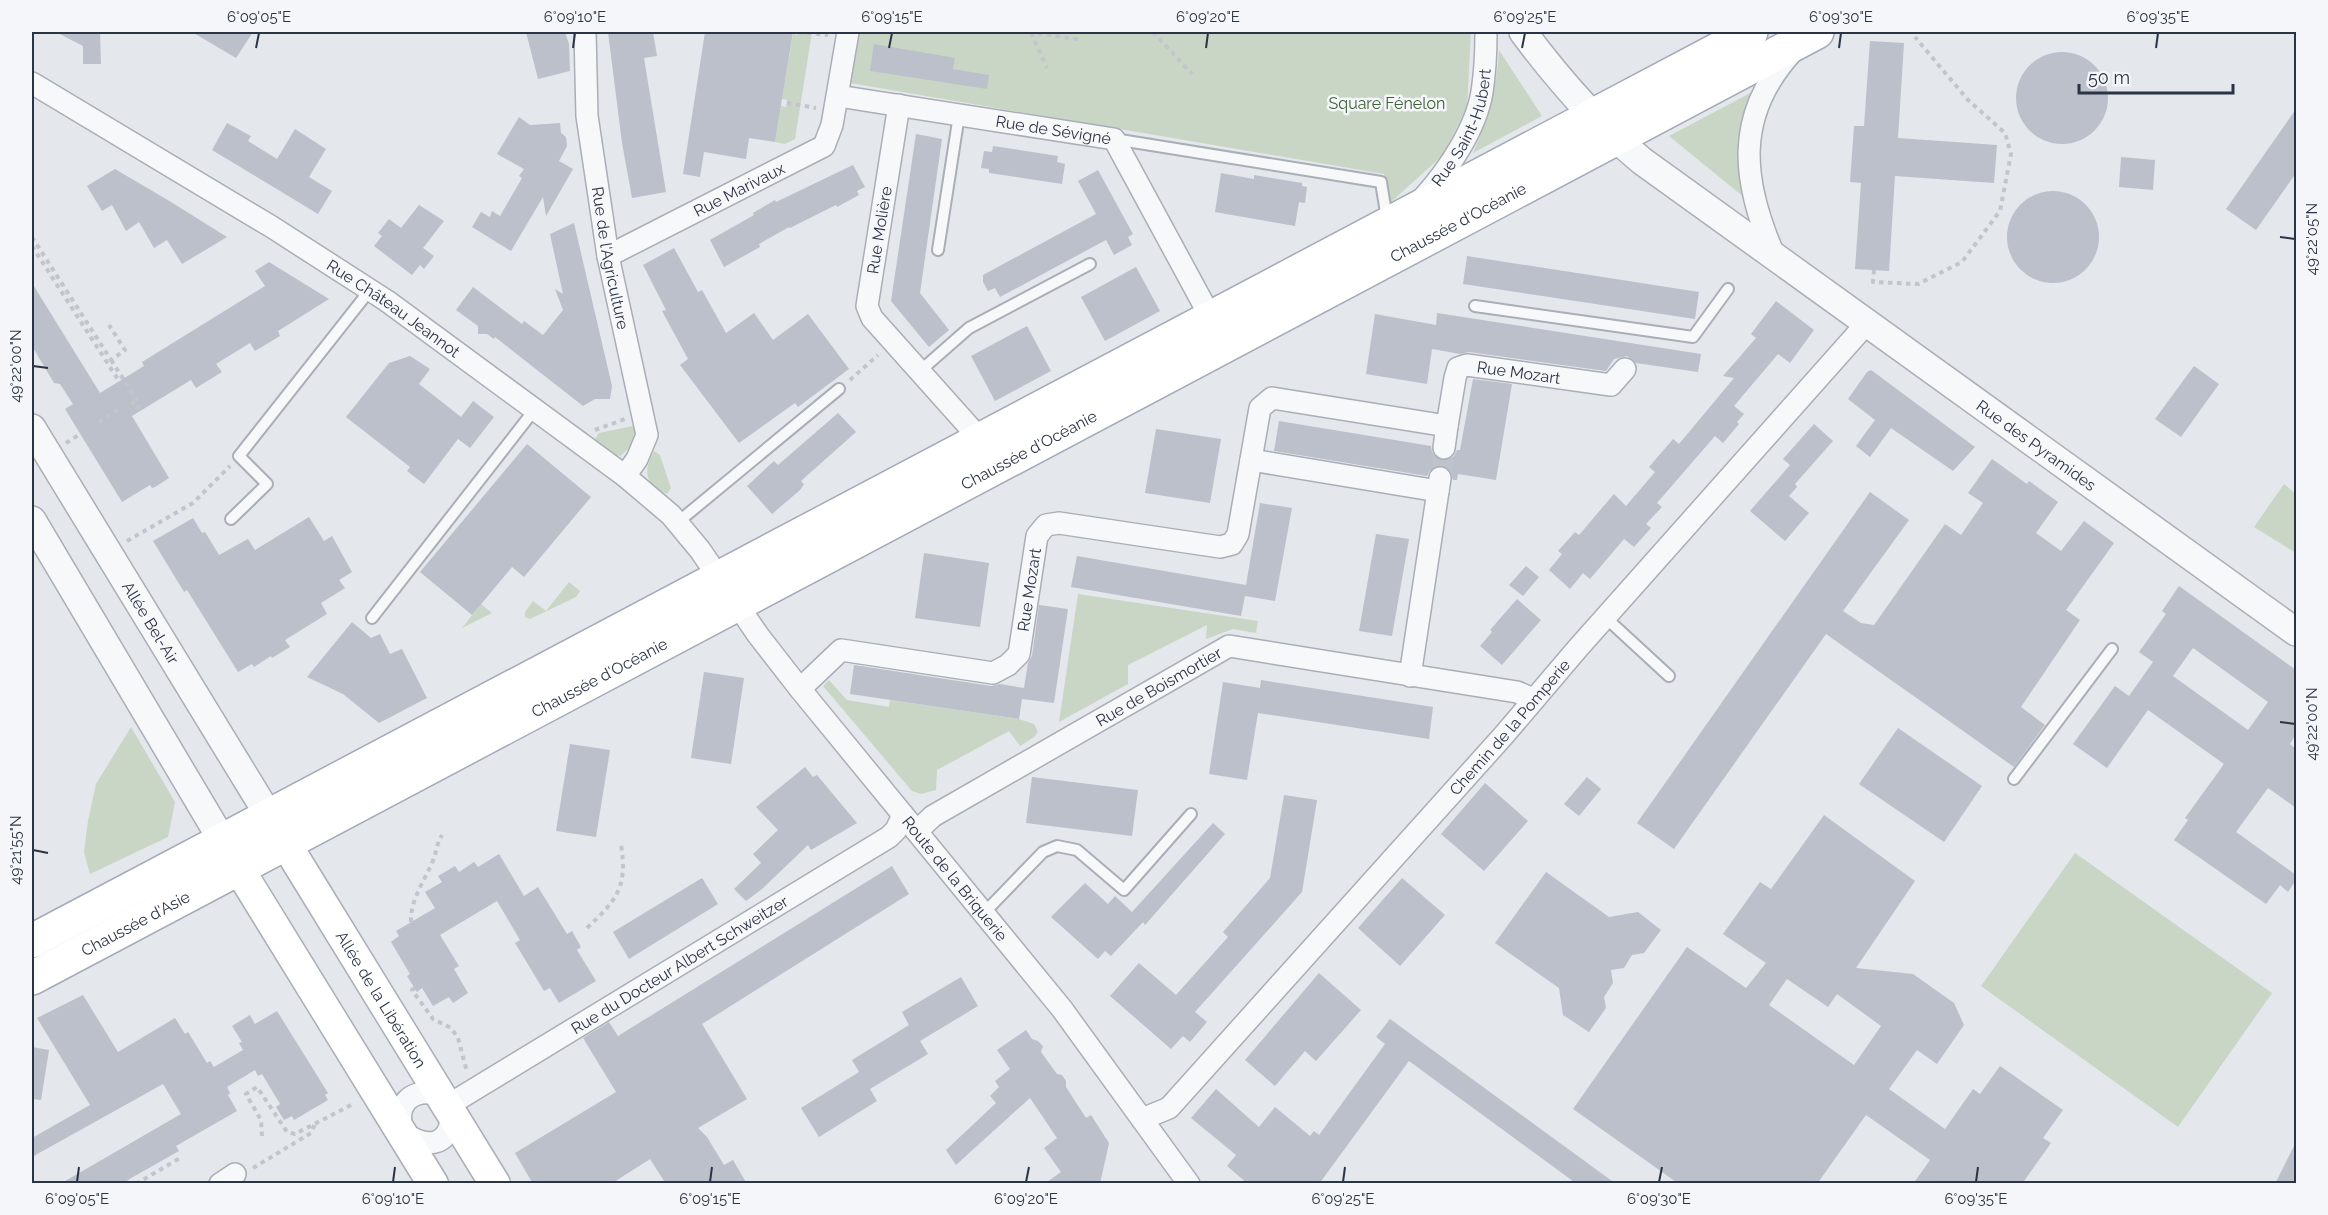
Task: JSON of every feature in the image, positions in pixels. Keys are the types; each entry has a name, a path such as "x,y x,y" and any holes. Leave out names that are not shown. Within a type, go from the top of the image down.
{"main road":[{"name":"Chaussée d'Océanie","path":"222,840 1751,32"},
{"name":"Chaussée d'Océanie","path":"239,868 1811,35"},
{"name":"Allée de la Libération","path":"269,816 495,1184"},
{"path":"222,840 434,1184"},
{"name":"Chaussée d'Asie","path":"32,941 222,840"},
{"name":"Chaussée d'Asie","path":"32,978 239,868"}],"street":[{"name":"Rue de l'Agriculture","path":"585,32 586,116 608,256 647,435 637,459 625,476"},
{"path":"848,32 832,103 898,105"},
{"name":"Rue Saint-Hubert","path":"1400,218 1447,170 1468,130 1482,93 1486,32"},
{"path":"1523,32 1565,86 1593,116"},
{"path":"1775,256 1758,214 1748,162 1751,134 1756,111 1782,63 1811,35"},
{"name":"Rue Château Jeannot","path":"32,83 272,227 370,290 625,476 678,522 719,578"},
{"name":"Rue Marivaux","path":"608,256 824,146 832,125 832,103"},
{"name":"Rue de Sévigné","path":"898,105 1114,139 1211,318"},
{"name":"Rue Molière","path":"898,105 867,306 872,318 981,440"},
{"name":"Rue des Pyramides","path":"1593,116 1642,161 2296,632"},
{"name":"Chemin de la Pomperie","path":"1142,1119 1169,1108 1867,323"},
{"name":"Rue Mozart","path":"800,689 841,650 993,673 1008,666 1019,654 1037,536 1046,525 1059,523 1220,547 1232,544 1238,534 1260,408 1272,398 1448,426 1458,368 1467,365 1611,386 1625,369"},
{"path":"1444,448 1448,426"},
{"name":"Allée Bel-Air","path":"32,428 269,816"},
{"path":"1251,460 1439,484 1410,676"},
{"path":"32,520 222,840"},
{"name":"Route de la Briquerie","path":"719,578 800,689 1062,1009 1189,1184"},
{"name":"Rue de Boismortier","path":"910,823 933,816 1229,646 1517,692 1533,699"},
{"name":"Rue du Docteur Albert Schweitzer","path":"447,1106 910,823"},
{"path":"431,1093 447,1106 449,1130 442,1138 433,1143 419,1142 402,1132 401,1113 408,1100 415,1094 431,1093"}],"lane":[{"path":"938,250 960,115"},
{"path":"1114,139 1381,182 1400,218"},
{"path":"920,371 969,328 1090,264"},
{"path":"1474,306 1694,337 1728,289"},
{"path":"231,519 267,484 239,456 370,290"},
{"path":"678,522 839,389"},
{"path":"372,618 535,409"},
{"path":"1605,618 1670,676"},
{"path":"2014,779 2112,649"},
{"path":"984,913 1043,852 1057,846 1077,850 1124,890 1191,814"}],"path":[{"path":"798,32 816,34"},
{"path":"1030,32 1076,39 1077,32"},
{"path":"1030,32 1047,68"},
{"path":"1153,32 1192,74"},
{"path":"1874,270 1873,282 1918,284 1962,262 2000,211 2011,154 2005,133 1968,100 1915,37"},
{"path":"787,104 832,103"},
{"path":"32,237 140,405 136,408 132,401"},
{"path":"32,246 119,381"},
{"path":"109,325 125,351 111,360"},
{"path":"839,389 880,354"},
{"path":"99,422 118,410"},
{"path":"587,435 630,418"},
{"path":"61,447 80,434"},
{"path":"122,544 193,503 239,456"},
{"path":"411,922 410,912 442,835"},
{"path":"587,928 608,909 620,892 623,859 621,845"},
{"path":"415,988 412,990 433,1019 451,1028 458,1038 467,1074"},
{"path":"262,1136 261,1120 246,1094 257,1087 287,1132 295,1134 363,1098"},
{"path":"227,1179 252,1169 311,1133 315,1124"},
{"path":"136,1184 180,1158"}],"green space":[{"path":"798,32 812,32 795,139 785,144 775,142 781,106 786,107 787,100 782,99 793,34 797,35"},
{"name":"Square Fénelon","path":"859,32 1471,32 1467,107 1443,155 1391,202 1384,174 850,83"},
{"path":"1499,50 1542,116 1473,153 1491,103"},
{"path":"1756,90 1742,143 1741,170 1745,198 1669,136"},
{"path":"633,426 635,439 620,456 603,452 591,445 599,433"},
{"path":"654,451 660,455 671,488 667,494 654,486 648,476 648,465"},
{"path":"2284,484 2296,494 2296,553 2254,527"},
{"path":"569,582 580,591 576,597 530,619 525,617 525,612 533,601 546,611"},
{"path":"1078,594 1258,621 1256,633 1233,629 1206,639 1207,625 1128,665 1128,684 1059,722"},
{"path":"481,604 492,613 462,628"},
{"path":"829,680 847,700 889,707 890,700 1019,719 1034,724 1038,732 1020,746 1009,731 937,770 936,790 921,794 912,791 823,686"},
{"path":"131,727 175,802 168,837 90,874 84,852 96,784"},
{"path":"2075,853 2272,993 2178,1127 1981,986"}],"building":[{"path":"56,32 100,32 101,64 83,64 83,46"},
{"path":"192,32 253,32 236,58"},
{"path":"526,32 565,32 569,44 570,71 538,79"},
{"path":"608,32 653,32 657,56 644,58 666,192 632,198 622,143"},
{"path":"705,32 793,32 775,142 749,138 746,159 704,152 700,177 683,174"},
{"path":"1870,41 1904,43 1898,138 1997,145 1994,183 1895,176 1889,271 1855,269 1861,183 1850,182 1854,126 1864,126"},
{"path":"874,44 955,58 953,69 989,75 987,89 870,71"},
{"path":"2062,52 2080,55 2095,65 2105,80 2108,98 2105,116 2095,131 2080,141 2062,144 2044,141 2029,131 2019,116 2016,98 2019,80 2029,65 2044,55"},
{"path":"2296,109 2296,173 2256,230 2226,209"},
{"path":"519,117 530,125 560,123 561,133 566,137 567,146 559,161 573,169 546,216 543,197 511,251 472,227 481,212 490,217 492,211 500,216 522,178 519,176 524,169 497,154"},
{"path":"227,123 251,136 248,141 277,159 295,129 326,149 309,177 332,191 318,214 212,150"},
{"path":"916,134 942,139 920,293 949,330 929,347 891,301"},
{"path":"993,146 1058,156 1057,162 1065,164 1062,184 989,173 989,169 981,168 984,151 992,152"},
{"path":"2121,157 2155,160 2153,190 2119,187"},
{"path":"853,165 865,187 857,191 859,195 789,227 759,244 760,247 724,267 710,240 775,200 776,202"},
{"path":"115,169 227,237 182,264 167,240 154,248 139,222 126,231 112,205 102,211 87,186"},
{"path":"1098,170 1133,234 1128,237 1132,245 1114,255 1106,240 1000,297 995,288 988,291 983,282 983,275 1096,214 1078,181"},
{"path":"1221,173 1254,179 1254,175 1302,183 1302,186 1307,187 1305,203 1299,202 1295,226 1215,212"},
{"path":"2053,191 2071,194 2086,204 2096,219 2099,237 2096,255 2086,270 2071,280 2053,283 2035,280 2020,270 2010,255 2007,237 2010,219 2020,204 2035,194"},
{"path":"419,205 444,221 423,248 434,256 424,269 420,265 412,275 374,246 382,236 378,233 389,219 401,228"},
{"path":"574,223 612,386 610,399 595,399 583,406 495,337 494,339 487,334 478,334 478,326 456,310 473,287 522,324 524,321 543,335 563,310 555,289 563,294 550,234"},
{"path":"674,248 698,292 702,290 726,333 754,313 773,340 808,314 849,369 798,407 795,403 739,443 680,365 688,359 662,311 666,310 643,265"},
{"path":"1467,256 1699,292 1695,319 1463,284"},
{"path":"269,262 329,299 278,331 280,336 255,351 250,343 216,364 222,372 196,388 191,380 132,416 169,478 155,487 152,488 150,485 122,502 65,409 73,404 60,384 54,383 32,346 32,283 100,393 144,366 142,362 265,286 255,271"},
{"path":"1136,267 1160,311 1105,341 1081,297"},
{"path":"1776,301 1814,330 1790,363 1778,354 1734,406 1744,414 1737,422 1739,424 1723,443 1715,436 1657,503 1662,507 1646,524 1651,528 1634,547 1624,539 1590,579 1583,573 1570,589 1549,570 1562,554 1558,551 1575,532 1579,535 1614,494 1626,506 1655,472 1649,467 1673,439 1679,444 1734,378 1723,376 1756,338 1751,334"},
{"path":"1437,313 1701,354 1698,372 1636,363 1627,356 1614,359 1606,371 1432,349 1427,384 1366,374 1375,314 1436,325"},
{"path":"1027,326 1051,371 995,401 971,356"},
{"path":"410,356 430,369 419,384 461,417 473,401 494,417 470,448 458,439 424,484 407,471 410,467 346,417 389,363"},
{"path":"2194,366 2219,384 2181,437 2155,419"},
{"path":"1871,370 1975,447 1953,471 1891,428 1870,457 1856,446 1875,420 1848,399 1867,372"},
{"path":"1473,379 1512,384 1496,480 1458,474 1457,480 1453,480 1448,468 1441,465 1430,470 1427,476 1274,451 1279,421 1431,446 1436,458 1448,460 1457,450 1460,450"},
{"path":"838,413 856,432 801,481 804,484 800,490 772,514 747,486 774,461 778,465"},
{"path":"1814,424 1833,441 1795,484 1797,487 1789,496 1809,513 1785,541 1750,511 1790,465 1783,459"},
{"path":"1156,429 1221,439 1210,503 1145,493"},
{"path":"527,444 591,497 524,577 512,567 472,615 420,572"},
{"path":"1992,459 2027,484 2029,481 2058,502 2036,533 2061,551 2084,521 2114,543 2066,610 2080,620 2021,707 2045,725 2014,767 1826,634 1674,849 1637,823 1870,492 1909,520 1843,611 1861,623 1874,625 1945,524 1961,535 1983,503 1968,493"},
{"path":"1260,503 1292,508 1275,601 1245,596 1241,616 1071,587 1077,556 1246,585"},
{"path":"309,517 324,541 332,536 352,572 339,580 345,588 321,603 327,614 285,640 290,647 254,667 252,664 238,672 187,590 184,592 153,541 193,518 219,555 248,539 255,550"},
{"path":"1376,534 1409,539 1392,636 1359,631"},
{"path":"924,553 989,563 980,627 915,618"},
{"path":"1526,566 1539,577 1523,596 1509,585"},
{"path":"2179,586 2296,670 2296,734 2290,744 2296,749 2296,808 2268,788 2236,832 2296,875 2296,880 2288,892 2280,885 2266,904 2174,840 2188,820 2185,818 2224,764 2148,710 2107,768 2073,744 2115,686 2129,696 2153,662 2139,652 2166,614 2162,611","holes":["2193,648 2268,702 2248,730 2173,676"]},
{"path":"1517,599 1541,620 1502,665 1480,646 1492,632 1490,630"},
{"path":"1039,605 1068,609 1054,703 1022,699 1019,719 850,694 854,665 991,686 1000,684 1024,688 1028,663 1032,656"},
{"path":"352,622 371,638 380,634 390,654 402,649 427,698 379,723 343,694 307,677"},
{"path":"704,672 744,678 731,764 691,758"},
{"path":"1261,680 1433,707 1429,739 1258,713 1247,780 1209,774 1223,682 1260,688"},
{"path":"1898,728 1982,786 1944,842 1859,784"},
{"path":"570,744 610,750 596,837 556,831"},
{"path":"805,767 813,777 817,775 857,823 811,850 808,845 762,889 746,901 734,889 761,863 753,854 778,830 756,807"},
{"path":"1032,777 1138,790 1132,836 1026,823"},
{"path":"1587,777 1601,789 1579,816 1564,804"},
{"path":"1485,783 1528,821 1484,871 1441,834"},
{"path":"1284,795 1317,800 1302,892 1195,1012 1207,1022 1190,1042 1183,1036 1171,1049 1110,996 1139,963 1176,995 1228,937 1223,932 1270,878"},
{"path":"1824,815 1915,881 1856,968 1913,974 1954,1003 1964,1025 1937,1064 1917,1050 1889,1089 1945,1129 1973,1089 1980,1094 2000,1066 2063,1110 2043,1138 2051,1143 2022,1184 1913,1184 1930,1160 1866,1115 1817,1184 1679,1184 1573,1109 1687,947 1746,988 1766,963 1723,934 1760,882 1771,889","holes":["1787,979 1828,1007 1837,994 1881,1026 1854,1065 1769,1005"]},
{"path":"1213,823 1225,834 1145,925 1143,922 1111,956 1105,951 1098,959 1051,917 1085,883 1108,904 1115,896 1132,912"},
{"path":"499,854 524,896 538,887 567,934 572,931 581,947 577,950 596,981 559,1003 550,988 544,991 515,943 520,940 497,901 440,935 459,966 454,969 468,993 453,1003 449,997 433,1006 422,988 417,992 407,976 410,974 391,942 399,936 396,931 435,908 425,892 442,882 438,876 455,866 459,872 474,862 478,867"},
{"path":"892,866 909,894 702,1024 747,1099 698,1128 707,1137 724,1165 733,1160 747,1184 666,1184 650,1159 611,1184 533,1184 515,1153 616,1092 583,1038 609,1022 618,1036"},
{"path":"1546,872 1609,917 1638,912 1661,930 1644,953 1632,955 1624,968 1611,970 1613,983 1604,997 1606,1008 1589,1032 1563,1015 1559,988 1495,943"},
{"path":"702,878 718,904 629,959 613,932"},
{"path":"1402,878 1445,915 1400,966 1358,928"},
{"path":"1319,973 1361,1010 1316,1061 1305,1051 1275,1086 1245,1060"},
{"path":"961,977 978,1006 920,1041 928,1054 870,1089 877,1101 819,1137 801,1108 859,1072 852,1060 909,1025 902,1012"},
{"path":"83,995 118,1052 175,1018 185,1034 188,1032 207,1063 210,1061 214,1067 243,1050 239,1043 242,1042 232,1026 250,1015 255,1024 277,1011 328,1093 325,1095 328,1100 294,1120 292,1116 284,1120 276,1107 280,1104 262,1074 258,1076 255,1070 227,1087 230,1093 228,1095 237,1111 176,1146 179,1151 122,1184 60,1184 181,1114 163,1084 32,1157 32,1138 90,1105 37,1018"},
{"path":"1390,1019 1616,1184 1577,1184 1409,1061 1319,1184 1248,1184 1227,1166 1236,1155 1191,1118 1216,1089 1259,1127 1275,1107 1310,1136 1314,1131 1319,1135 1385,1044 1376,1037"},
{"path":"1026,1030 1032,1039 1043,1046 1041,1052 1057,1074 1062,1075 1066,1081 1066,1087 1086,1118 1091,1115 1109,1143 1100,1184 1044,1184 1061,1172 1044,1148 1057,1138 1030,1098 956,1165 946,1150 996,1103 990,1096 999,1087 995,1081 1010,1069 997,1050"},
{"path":"32,1047 49,1050 41,1100 32,1099"},
{"path":"2296,1142 2296,1184 2275,1184"}],"tunnel":[{"path":"1440,478 1444,448"}]}
